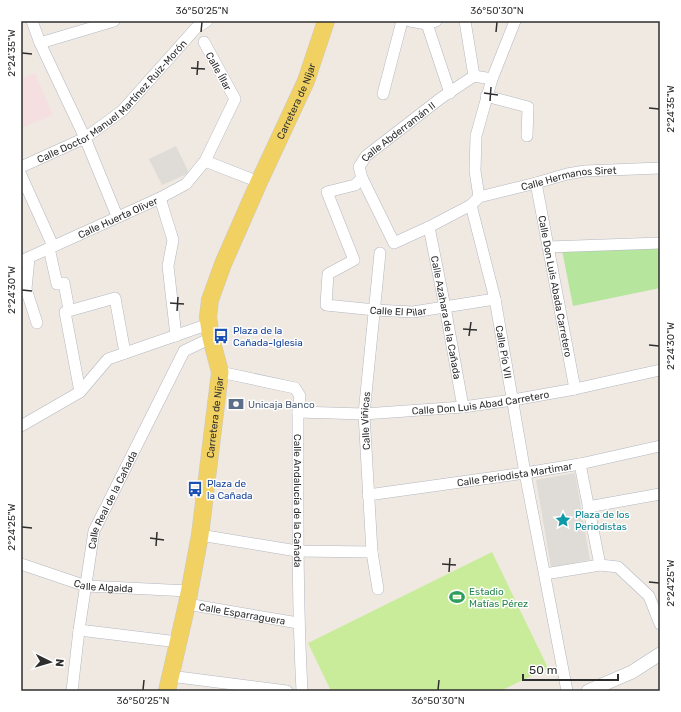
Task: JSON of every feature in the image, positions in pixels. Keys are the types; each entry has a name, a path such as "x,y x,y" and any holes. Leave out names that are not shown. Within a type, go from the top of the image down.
{"main road":[{"name":"Carretera de Níjar","path":"168,683 188,598 200,535 220,372 208,317 210,300 218,277 259,182 306,82 326,21"}],"street":[{"path":"32,21 40,43 85,138 117,216"},
{"path":"40,43 114,21"},
{"name":"Calle Doctor Manuel Martínez Ruiz-Morón","path":"21,167 85,138 122,111 196,23 207,21"},
{"path":"383,94 402,21"},
{"path":"410,21 432,23 450,93"},
{"path":"465,21 474,76 492,79"},
{"name":"Calle Pío VII","path":"516,21 486,96 476,136 474,171 475,201 567,691"},
{"name":"Calle Íllar","path":"204,42 235,99"},
{"name":"Calle Abderramán II","path":"394,243 362,178 359,167 366,156 441,98 474,76"},
{"path":"486,96 528,107 527,136"},
{"name":"Calle Huerta Oliver","path":"25,260 117,216 160,198 186,184 205,160 235,99"},
{"path":"205,160 259,182"},
{"name":"Calle Hermanos Siret","path":"394,243 429,227 475,201 567,174 585,171 660,168"},
{"path":"21,175 51,247 57,284 64,283 69,310"},
{"name":"Calle El Pilar","path":"362,178 355,185 327,192 354,260 328,274 326,305 412,312 494,299"},
{"name":"Calle Don Luis Abada Carretero","path":"536,183 575,389"},
{"path":"160,198 173,240 168,266 176,336"},
{"name":"Calle Azahara de la Cañada","path":"429,227 463,407"},
{"path":"548,247 660,243"},
{"name":"Calle Viñicas","path":"378,589 372,552 364,414 380,253"},
{"path":"25,260 26,289 37,323"},
{"path":"80,392 65,312 115,298 125,352"},
{"path":"21,426 80,392 108,359 176,336 210,331"},
{"name":"Calle Real de la Cañada","path":"72,691 94,531 184,351 210,331"},
{"name":"Calle Don Luis Abad Carretero","path":"298,412 364,414 463,407 575,389 660,370"},
{"name":"Calle Andalucía de la Cañada","path":"220,372 295,388 300,396 298,412 298,623 302,691"},
{"name":"Calle Periodista Martimar","path":"368,495 580,464 660,446"},
{"path":"580,464 600,565"},
{"path":"588,507 660,494"},
{"path":"200,535 298,551 372,552"},
{"name":"Calle Algaida","path":"21,564 86,586 188,598"},
{"path":"545,574 600,565 618,567 649,596 660,624"},
{"name":"Calle Esparraguera","path":"188,598 298,623"},
{"path":"80,630 178,642"},
{"path":"588,691 632,672 660,654"},
{"path":"168,683 287,691"}],"shaded area":[{"path":"35,73 53,115 21,128 21,79"},
{"path":"176,146 189,173 162,185 149,159"},
{"name":"Plaza de los Periodistas","path":"575,473 590,560 551,567 536,480"}],"green space":[{"path":"660,248 660,288 573,306 562,250"},
{"name":"Estadio Matías Pérez","path":"492,552 548,668 500,691 331,691 308,643"}],"place":[{"name":"Plaza de la Cañada-Iglesia","path":"221,336"},
{"name":"Unicaja Banco","path":"236,404"},
{"name":"Plaza de la Cañada","path":"195,489"},
{"name":"Plaza de los Periodistas","path":"563,520"},
{"name":"Estadio Matías Pérez","path":"457,597"}]}
